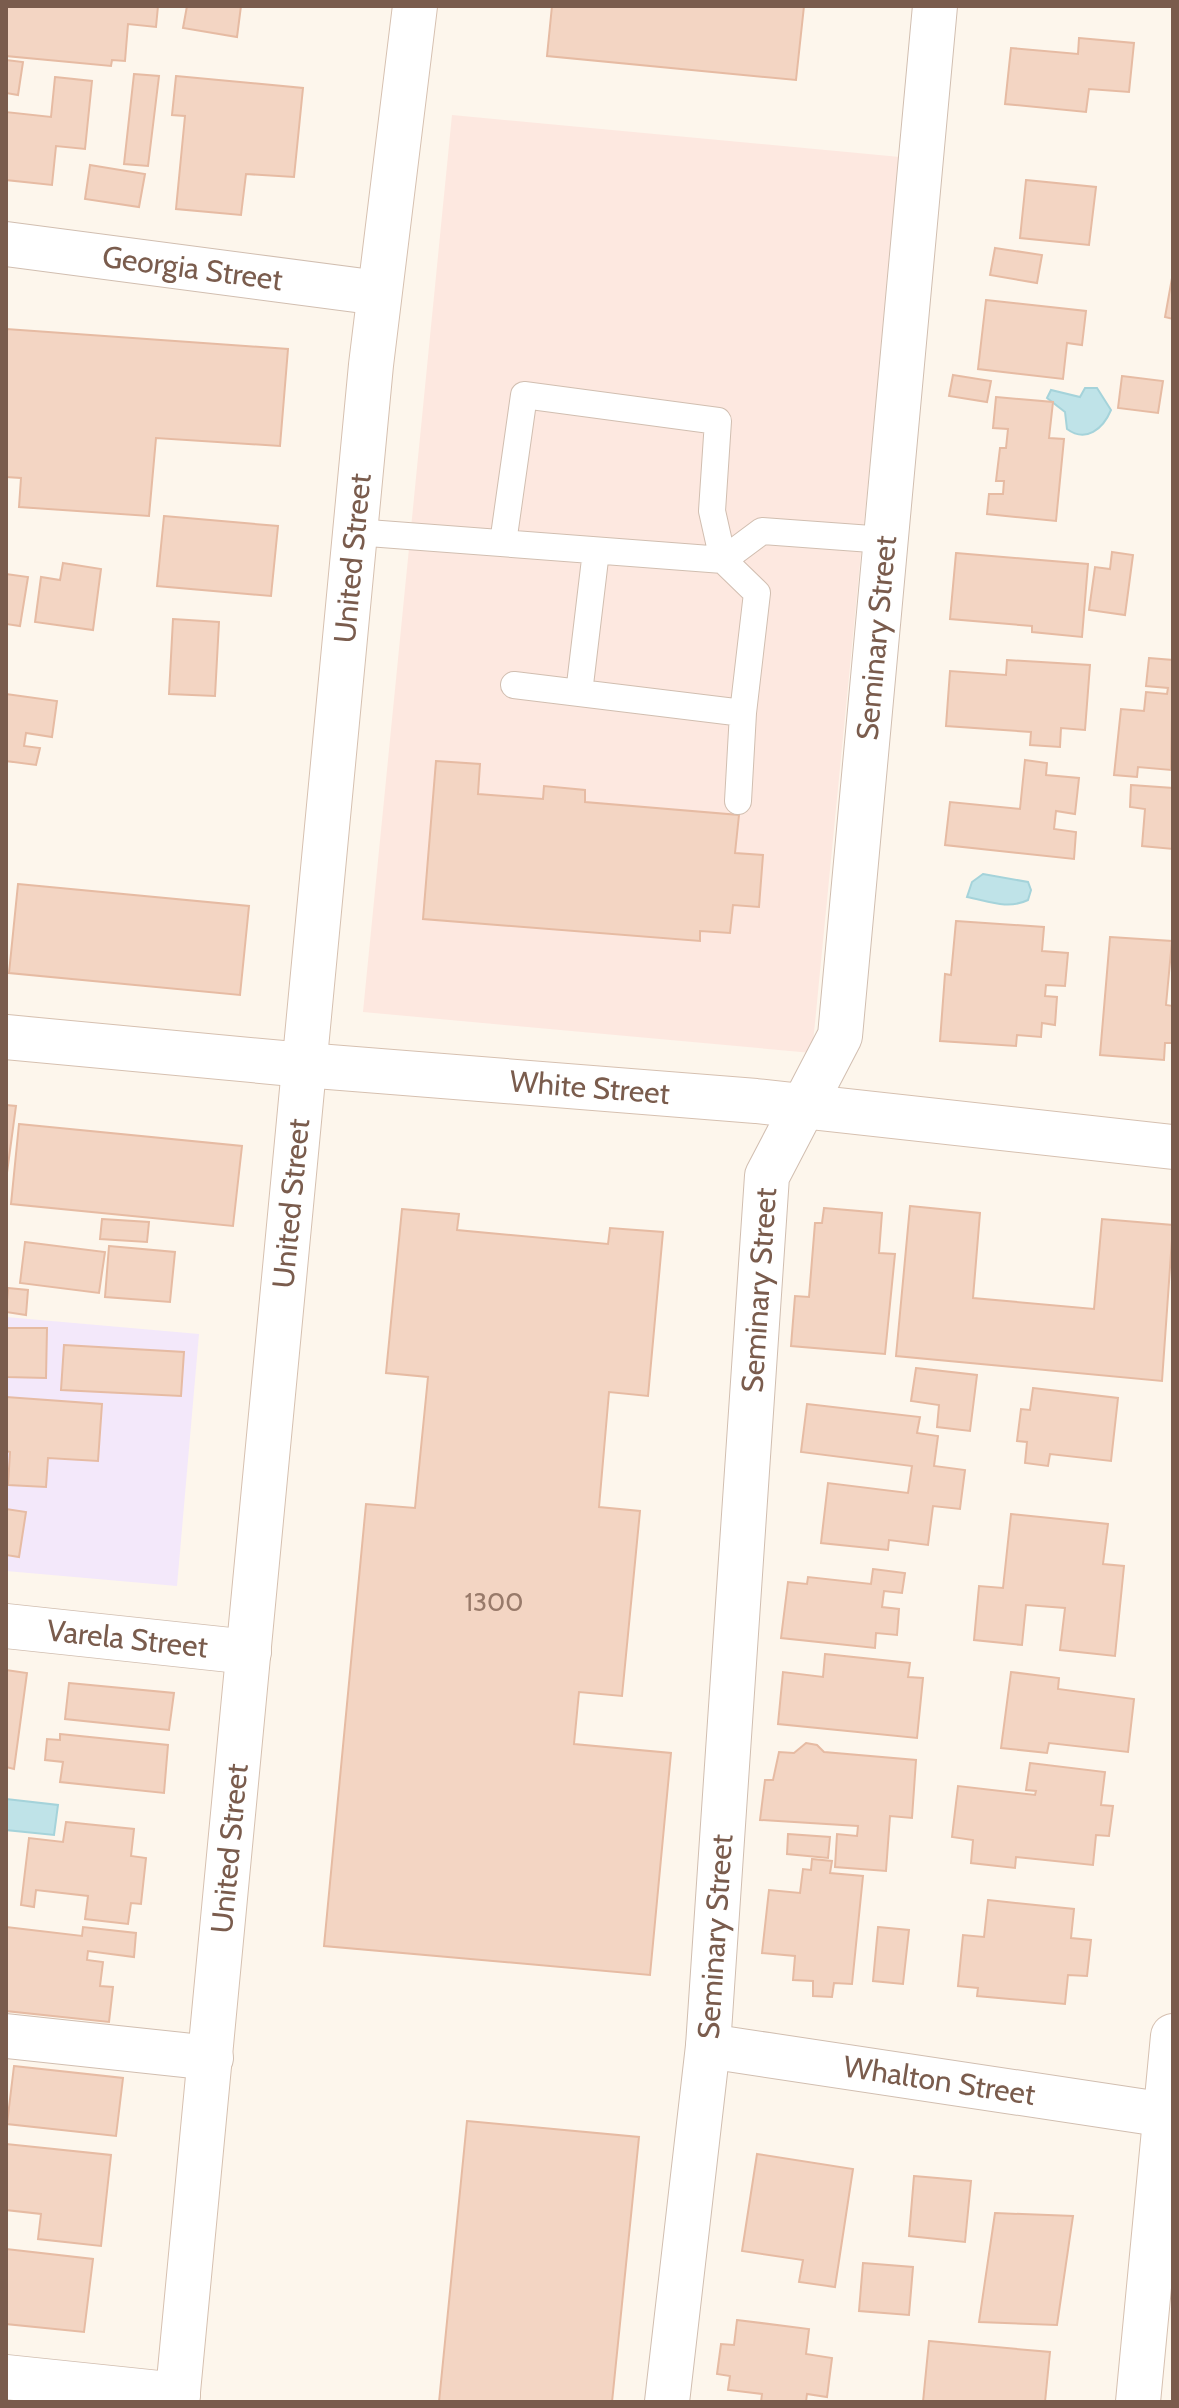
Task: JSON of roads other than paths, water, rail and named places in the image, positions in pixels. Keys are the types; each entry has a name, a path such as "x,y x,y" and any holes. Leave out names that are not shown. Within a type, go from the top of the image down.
{"street":[{"name":"United Street","path":"177,2398 355,532 379,293 415,6"},
{"name":"Seminary Street","path":"667,2402 708,2046 767,1176 840,1036 935,6"},
{"name":"Georgia Street","path":"6,244 379,293"},
{"name":"White Street","path":"6,1037 800,1108 1173,1147"},
{"name":"Varela Street","path":"6,1626 249,1652"},
{"path":"6,2036 211,2058"},
{"path":"1138,2402 1170,2115 1173,2036"},
{"name":"Whalton Street","path":"708,2046 1170,2115"},
{"path":"6,2377 177,2398"}],"lane":[{"path":"503,543 524,395 718,421 712,511 723,560 757,593 743,713 738,801"},
{"path":"355,532 723,560 762,531 885,540"},
{"path":"579,693 596,551"},
{"path":"514,685 743,713"}],"water":[{"path":"1085,388 1097,388 1111,410 1099,428 1081,435 1067,429 1065,412 1047,398 1051,390 1080,397"},
{"path":"983,874 1028,882 1031,890 1028,900 1005,904 967,897 972,882"},
{"path":"6,1799 58,1805 54,1835 6,1830"}]}
